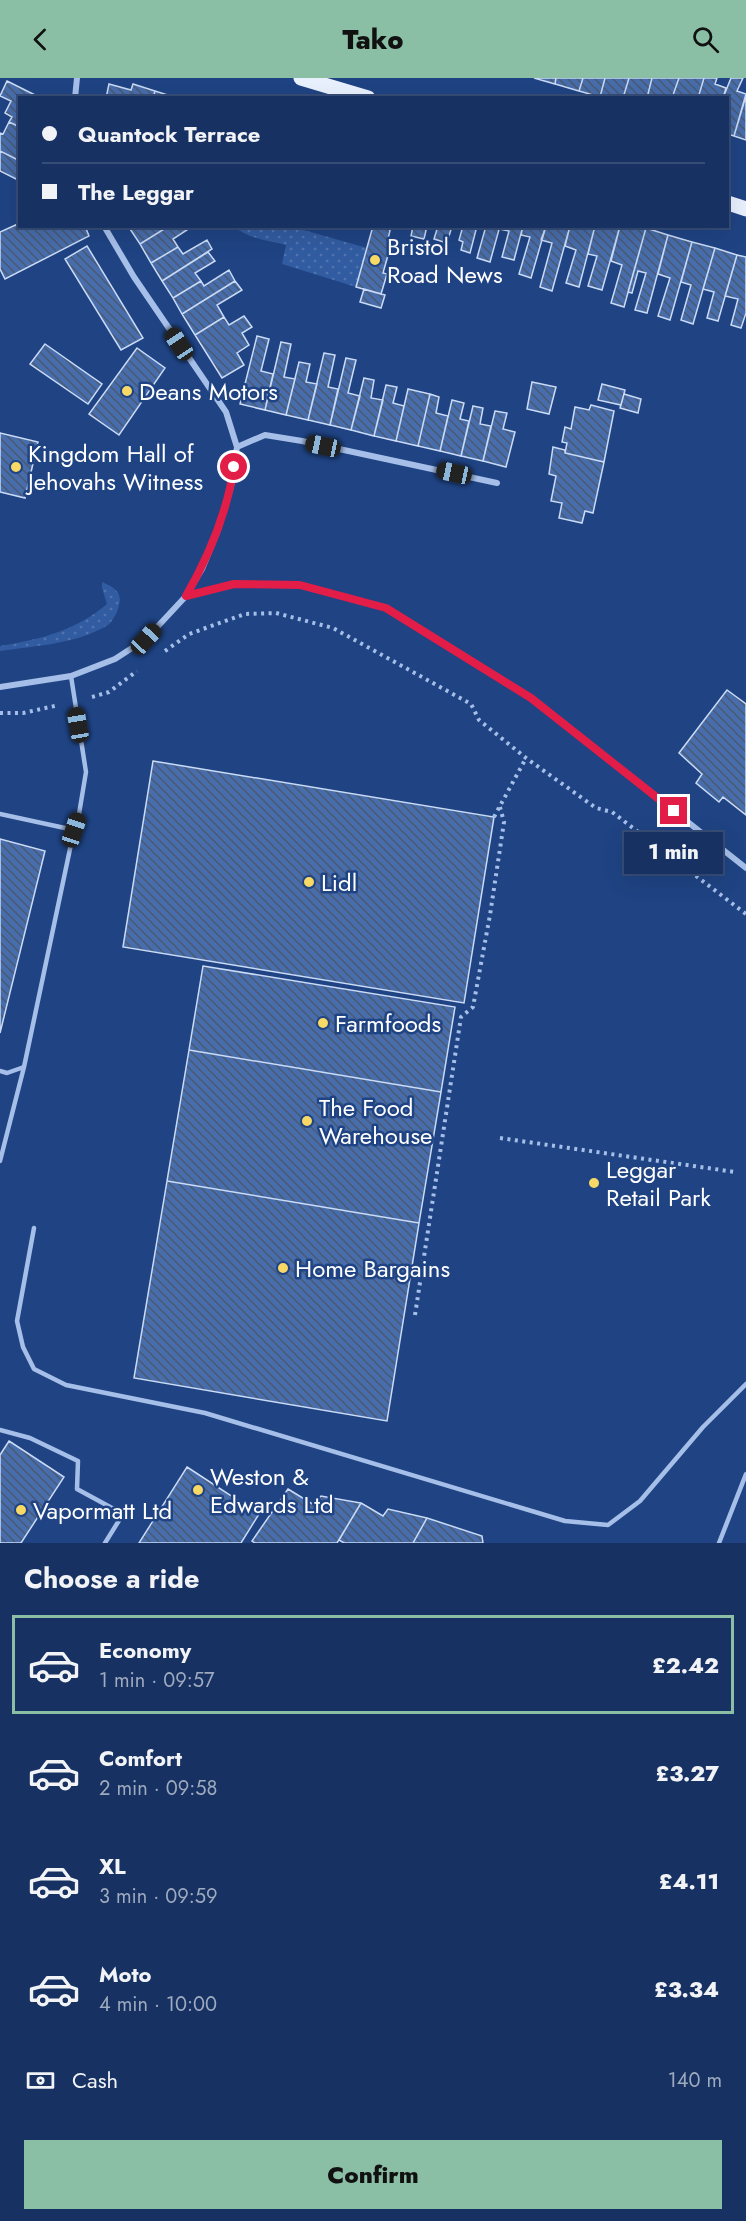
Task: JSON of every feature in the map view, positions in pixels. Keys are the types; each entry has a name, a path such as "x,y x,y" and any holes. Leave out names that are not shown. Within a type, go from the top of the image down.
{"main road":[{"path":"301,78 361,96"},
{"path":"729,203 746,208"}],"street":[{"path":"75,96 77,78"},
{"path":"0,687 71,676 115,659 146,639 186,596 202,569 218,530 231,487 237,447 225,412 134,277 105,228"},
{"path":"237,447 265,435 497,483"},
{"path":"186,596 234,584 300,585 386,608 531,698 746,868"}],"lane":[{"path":"0,1161 24,1067 79,814 86,771 71,676"},
{"path":"0,814 74,830"},
{"path":"0,1071 7,1073 24,1067"},
{"path":"34,1228 17,1322 23,1347 34,1369 66,1385 206,1413 565,1521 608,1525 640,1501 704,1427 746,1384"},
{"path":"0,1430 30,1438 78,1461 77,1489 123,1514 105,1543"},
{"path":"719,1543 746,1474"}],"path":[{"path":"162,653 189,634 245,614 276,613 333,628 471,704 479,720 526,758 596,808 612,812 746,914"},
{"path":"109,692 144,666"},
{"path":"0,712 23,713"},
{"path":"494,817 526,758"},
{"path":"414,1315 461,1017 473,1007 490,915 504,822 500,807"},
{"path":"500,1138 735,1172"}],"shaded area":[{"path":"236,228 300,229 367,248 356,287 282,264 286,245 252,237"},
{"path":"102,582 113,588 120,597 118,610 108,625 69,640 0,651 0,646 29,641 57,632 95,613 107,604"}],"building":[{"path":"534,78 556,78 555,84"},
{"path":"556,78 583,78 579,91 555,84"},
{"path":"583,78 605,78 600,96 579,91"},
{"path":"605,78 629,78 624,96 600,96"},
{"path":"629,78 652,78 648,96 624,96"},
{"path":"652,78 679,78 673,96 648,96"},
{"path":"679,78 704,78 699,96 673,96"},
{"path":"704,78 717,78 715,84 726,88 724,96 699,96"},
{"path":"731,78 743,78 737,91 746,94 734,136 729,134 729,96 724,96"},
{"path":"7,81 37,96 18,96 18,126 9,122 12,117 5,113 11,101 0,96"},
{"path":"109,84 131,90 133,84 155,91 154,96 106,96"},
{"path":"155,91 171,96 154,96"},
{"path":"746,96 746,140 734,136"},
{"path":"9,122 18,126 18,160 0,151 0,133 3,134"},
{"path":"0,151 18,160 18,180 0,171"},
{"path":"18,224 18,228 86,228 89,236 5,279 0,269 0,232"},
{"path":"129,228 166,228 140,244"},
{"path":"166,228 190,228 173,239 178,247 151,263 140,244"},
{"name":"Bristol Road News","path":"372,228 391,228 388,239 392,241 383,273 387,274 381,294 356,287"},
{"path":"413,228 427,228 424,239 411,236"},
{"path":"437,228 451,228 447,243 434,239"},
{"path":"462,228 476,228 470,253 461,250 463,242 459,240"},
{"path":"485,228 499,228 490,262 477,258"},
{"path":"522,228 514,260 502,257 509,231 499,229"},
{"path":"523,228 545,228 531,278 519,274 530,237 521,235"},
{"path":"545,228 569,228 552,291 540,287 552,243 541,240"},
{"path":"570,228 594,228 579,287 566,283 576,250 565,246"},
{"path":"594,228 619,228 602,290 588,286 597,256 588,254"},
{"path":"619,228 646,228 624,307 611,303 622,265 611,261"},
{"path":"646,228 668,235 647,313 635,310 646,273 638,271 632,293 628,292"},
{"path":"668,235 692,242 670,320 658,316 670,278 658,274"},
{"path":"207,240 212,249 162,281 151,263 178,247 183,254"},
{"path":"692,242 715,248 693,324 681,320 691,285 681,282"},
{"path":"87,246 143,338 121,350 65,259"},
{"path":"715,248 737,255 718,321 707,318 714,292 703,289"},
{"path":"208,252 215,261 195,273 201,281 173,298 162,281"},
{"path":"737,255 746,257 746,313 741,328 731,325 738,299 725,296"},
{"path":"229,270 235,281 182,314 173,298 201,281 204,286"},
{"path":"235,281 242,290 217,305 224,317 195,335 182,314"},
{"path":"364,289 385,295 381,308 360,302"},
{"path":"244,316 252,327 242,333 249,345 237,353 244,365 222,378 195,335 224,317 229,325"},
{"path":"257,336 269,339 261,371 273,374 265,410 240,404"},
{"path":"281,342 291,344 284,377 295,379 286,415 265,410"},
{"path":"45,344 102,384 88,404 30,364"},
{"name":"Deans Motors","path":"137,348 165,368 119,435 89,414"},
{"path":"324,353 335,355 328,387 338,389 330,425 308,420"},
{"path":"346,358 356,360 348,393 360,396 351,430 330,425"},
{"path":"299,362 310,364 306,382 317,384 308,420 286,415"},
{"path":"364,378 374,380 371,398 383,400 374,436 351,430"},
{"path":"532,382 556,387 549,414 527,409"},
{"path":"602,384 625,390 621,405 598,400"},
{"path":"386,385 397,387 393,403 404,406 396,441 374,436"},
{"path":"408,389 430,394 418,446 396,441"},
{"path":"430,394 439,397 436,413 448,416 440,451 418,446"},
{"path":"624,394 641,399 638,413 620,408"},
{"path":"452,400 464,403 460,419 469,421 461,456 440,451"},
{"path":"591,405 614,411 604,462 565,453 567,443 562,442 565,427 571,429 575,407 589,410"},
{"path":"473,406 483,408 480,424 491,426 483,461 461,456"},
{"path":"495,411 507,413 503,429 515,432 506,467 483,461"},
{"name":"Kingdom Hall of Jehovahs Witness","path":"0,433 38,442 25,498 0,492"},
{"path":"553,447 565,450 565,453 604,462 593,513 585,511 582,523 559,518 562,503 551,501 556,476 549,474"},
{"path":"727,690 746,704 746,815 723,797 719,802 696,783 702,774 679,753"},
{"name":"Lidl","path":"153,761 494,817 464,1003 123,947"},
{"path":"0,839 45,851 0,1033"},
{"name":"Farmfoods","path":"203,966 455,1007 441,1092 189,1050"},
{"name":"The Food Warehouse","path":"189,1050 441,1092 419,1223 167,1181"},
{"name":"Home Bargains","path":"167,1181 419,1223 387,1421 134,1378"},
{"name":"Vapormatt Ltd","path":"9,1441 64,1477 21,1543 0,1543 0,1455"},
{"name":"Weston & Edwards Ltd","path":"187,1467 259,1514 241,1543 139,1543"},
{"path":"288,1489 314,1505 321,1496 361,1503 337,1543 255,1543 252,1541"},
{"path":"361,1503 383,1516 388,1509 427,1518 413,1543 344,1543 339,1540"},
{"path":"427,1518 482,1536 483,1543 413,1543"}],"place":[{"name":"Bristol Road News","path":"375,260"},
{"name":"Deans Motors","path":"127,391"},
{"name":"Kingdom Hall of Jehovahs Witness","path":"16,467"},
{"name":"Lidl","path":"309,882"},
{"name":"Farmfoods","path":"323,1023"},
{"name":"The Food Warehouse","path":"307,1121"},
{"name":"Leggar Retail Park","path":"594,1183"},
{"name":"Home Bargains","path":"283,1268"},
{"name":"Weston & Edwards Ltd","path":"198,1490"},
{"name":"Vapormatt Ltd","path":"21,1510"}],"route":[{"path":"234,467 231,487 218,530 202,569 186,596 234,584 300,585 386,608 531,698 674,811"}]}
